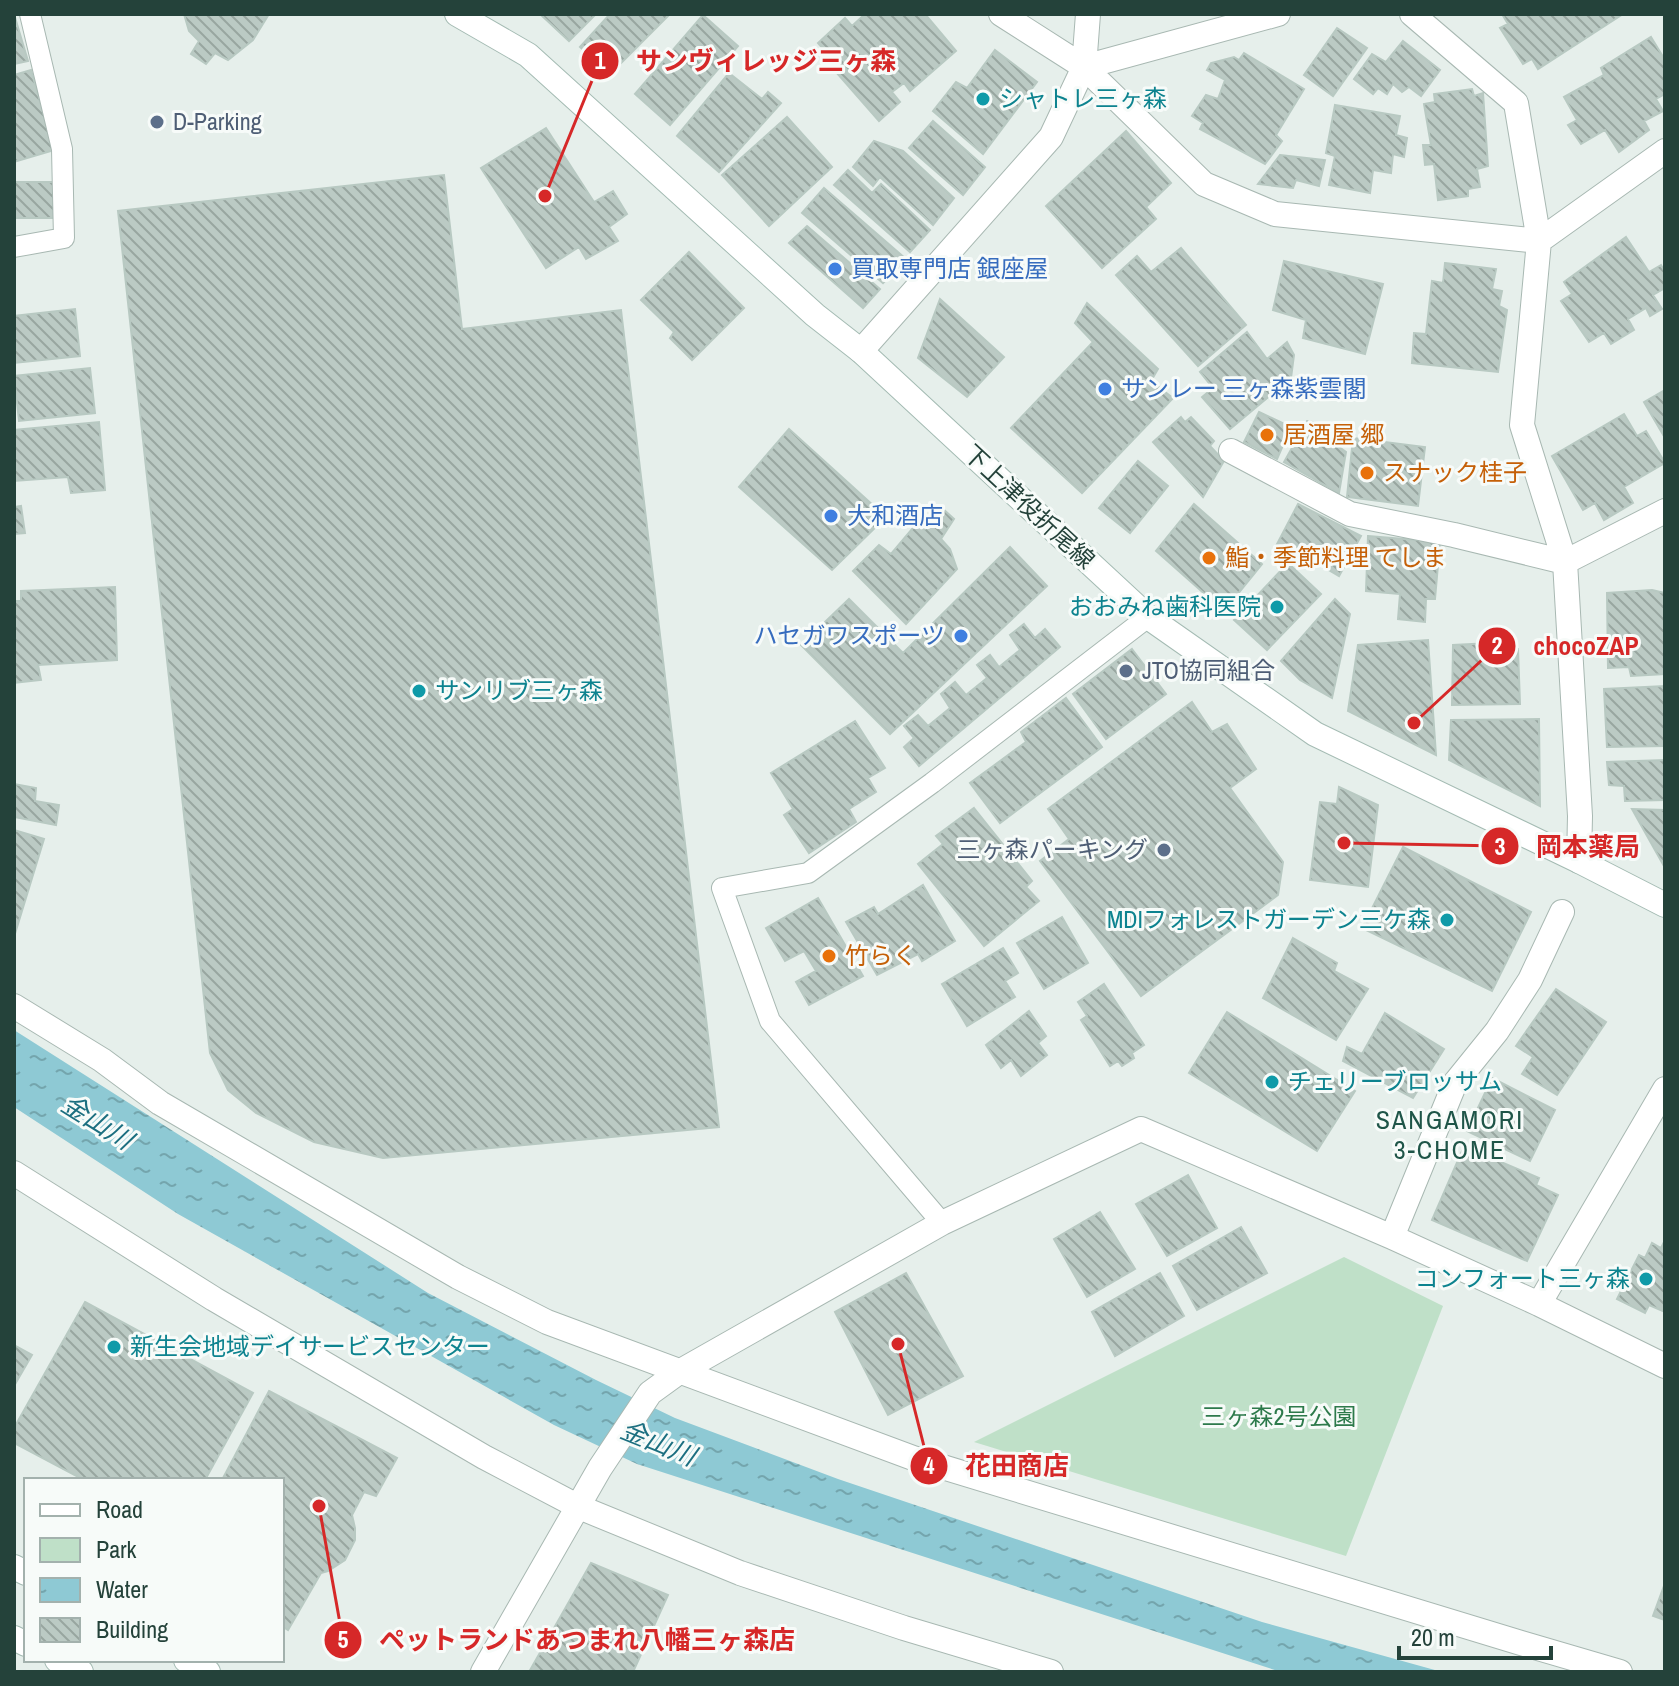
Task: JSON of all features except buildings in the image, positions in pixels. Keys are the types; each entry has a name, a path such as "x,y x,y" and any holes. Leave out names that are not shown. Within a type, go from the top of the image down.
{"street":[{"name":"下上津役折尾線","path":"457,14 528,55 815,315 861,351 1148,617 1315,734 1665,905"},
{"path":"1001,14 1084,67 1204,184 1275,214 1539,241 1665,151"},
{"path":"861,351 1051,137 1084,67 1088,14"},
{"path":"1084,67 1278,14"},
{"path":"1412,14 1516,103 1539,241 1522,425 1565,562 1580,816 1579,861"},
{"path":"1231,451 1350,514 1565,562 1665,511"},
{"path":"1392,1237 1455,1083 1497,1031 1530,980 1562,912"},
{"path":"14,1006 102,1060 160,1103 458,1277 547,1322 913,1458 1620,1672"},
{"path":"1539,1304 1665,1089"},
{"path":"483,1672 600,1468 650,1393 679,1372 942,1223 1141,1129 1392,1237 1665,1366"},
{"path":"14,1173 214,1299 484,1457 579,1507 740,1573 904,1628 1051,1672"},
{"path":"61,1662 81,1672"},
{"path":"190,1662 208,1672"}],"lane":[{"path":"14,247 64,238 62,149 30,14"},
{"path":"942,1223 770,1021 722,888 808,873 932,783 1148,617"}],"green space":[{"name":"三ヶ森2号公園","path":"1344,1257 1443,1306 1346,1556 974,1442"}],"water":[{"name":"金山川","path":"14,1030 428,1293 675,1418 838,1479 1262,1622 1442,1672 1281,1672 637,1464 554,1425 178,1214 14,1107"}],"place":[{"name":"シャトレ三ヶ森","path":"983,99"},
{"name":"D-Parking","path":"157,122"},
{"name":"サンヴィレッジ三ヶ森","path":"545,196"},
{"name":"買取専門店 銀座屋","path":"835,269"},
{"name":"サンレー 三ヶ森紫雲閣","path":"1105,389"},
{"name":"居酒屋 郷","path":"1267,435"},
{"name":"スナック桂子","path":"1367,473"},
{"name":"大和酒店","path":"831,516"},
{"name":"鮨・季節料理 てしま","path":"1209,558"},
{"name":"おおみね歯科医院","path":"1277,607"},
{"name":"ハセガワスポーツ","path":"961,636"},
{"name":"JTO協同組合","path":"1126,671"},
{"name":"サンリブ三ヶ森","path":"419,691"},
{"name":"chocoZAP","path":"1414,723"},
{"name":"岡本薬局","path":"1344,843"},
{"name":"三ヶ森パーキング","path":"1164,850"},
{"name":"MDIフォレストガーデン三ケ森","path":"1447,920"},
{"name":"竹らく","path":"829,956"},
{"name":"チェリーブロッサム","path":"1272,1082"},
{"name":"コンフォート三ヶ森","path":"1646,1279"},
{"name":"花田商店","path":"898,1344"},
{"name":"新生会地域デイサービスセンター","path":"114,1347"},
{"name":"ペットランドあつまれ八幡三ヶ森店","path":"319,1506"}],"district":[{"name":"SANGAMORI 3-CHOME","path":"1450,1135"}]}
